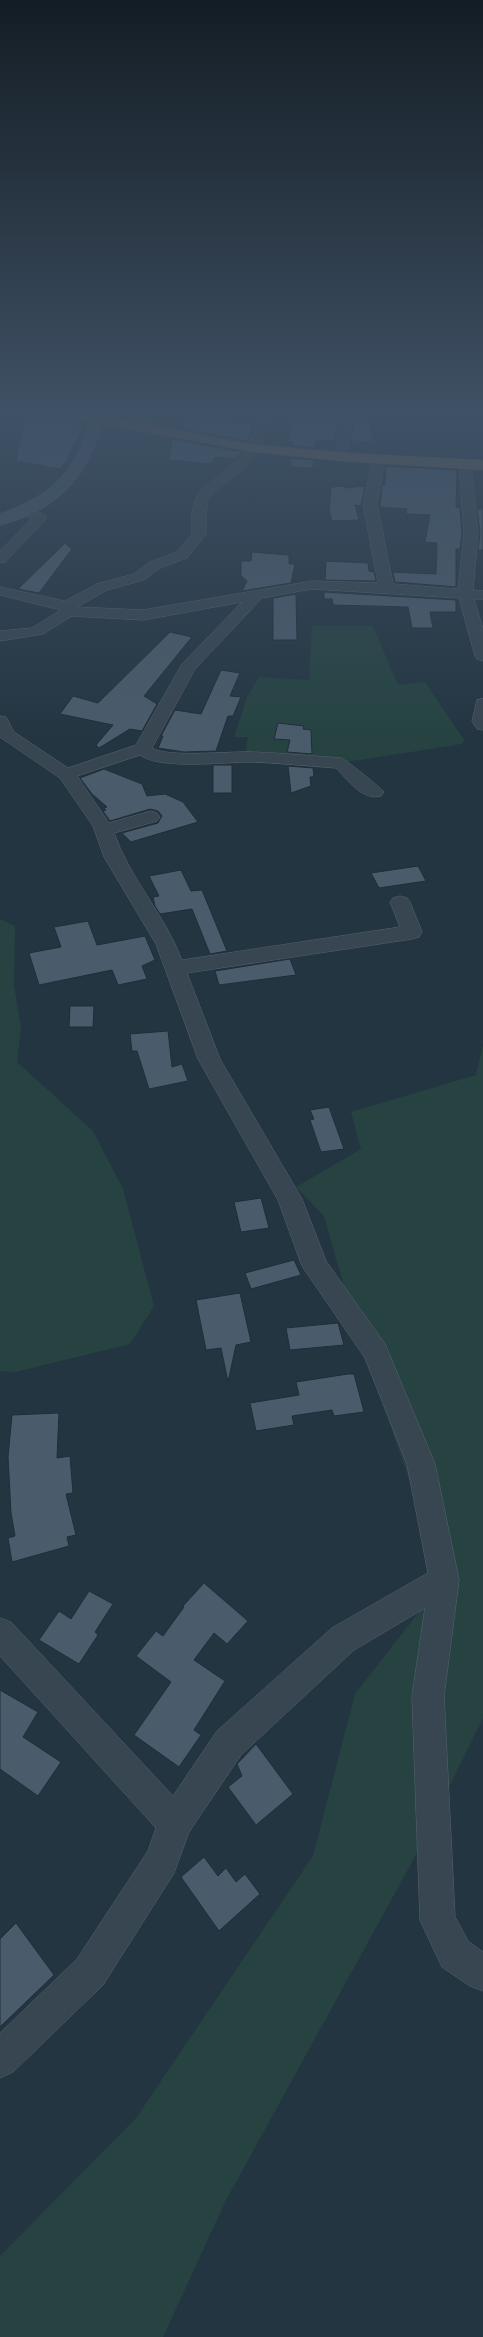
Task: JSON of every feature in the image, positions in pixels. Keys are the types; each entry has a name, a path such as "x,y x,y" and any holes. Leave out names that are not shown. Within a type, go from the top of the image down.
{"street":[{"path":"0,559 38,520"},
{"path":"0,636 26,635 44,630 68,608 102,587 139,577 155,566 182,555 199,534 198,520"},
{"path":"374,520 394,608"},
{"path":"470,520 471,533 465,594 483,656"},
{"path":"0,592 68,608 143,615 230,598 257,596 312,585 390,588 483,595"},
{"path":"66,774 142,749 188,667 257,596"},
{"path":"483,704 480,721 483,725"},
{"path":"0,721 1,728 8,736 66,774 104,830 113,857 166,944 209,1059 290,1199 315,1266 376,1352 421,1464 444,1580 428,1696 438,1920 455,1954 483,1973"},
{"path":"142,749 152,756 251,757 341,763 363,785 375,792"},
{"path":"188,775 191,757"},
{"path":"104,830 151,817"},
{"path":"175,968 412,932 400,902"},
{"path":"0,2059 90,1972 162,1860 175,1823 229,1743 260,1712 343,1639 444,1580"},
{"path":"0,1633 175,1823"}],"green space":[{"path":"312,626 373,626 398,685 425,682 464,740 462,744 341,763 245,757 248,737 234,737 247,697 259,677 309,680"},
{"path":"0,919 15,926 14,985 21,1028 17,1062 93,1131 123,1189 154,1306 130,1344 15,1372 0,1371"},
{"path":"483,1045 483,1718 411,1864 225,2202 163,2337 0,2337 0,2256 136,2118 313,1856 355,1694 444,1580 354,1321 324,1216 296,1187 361,1149 351,1112 476,1075"}],"building":[{"path":"429,520 461,520 460,549 456,549 456,587 395,582 393,572 436,574 437,543 425,542"},
{"path":"478,520 483,520 483,550 478,550 480,533"},
{"path":"65,543 72,549 39,593 18,589"},
{"path":"252,552 289,555 289,564 295,564 291,583 242,591 247,581 241,576 241,561 251,561"},
{"path":"326,561 368,563 369,571 374,572 376,581 325,580"},
{"path":"324,592 456,600 456,612 430,612 433,628 412,628 408,607 333,605 332,599 324,599"},
{"path":"296,594 297,640 273,640 273,598"},
{"path":"170,632 192,637 144,696 157,704 142,731 130,729 99,748 96,745 113,725 60,714 73,696 98,703"},
{"path":"221,670 240,673 230,696 241,697 233,716 228,716 216,751 184,752 158,748 163,736 161,736 175,710 201,714"},
{"path":"278,723 304,726 303,729 311,730 312,754 287,752 290,740 274,739"},
{"path":"213,765 232,765 232,793 213,793"},
{"path":"288,766 313,768 314,777 310,777 311,786 291,793"},
{"path":"104,769 142,784 147,796 165,794 183,802 198,822 131,842 122,833 158,823 162,816 158,811 150,809 110,821 103,811 107,807 92,794 80,778"},
{"path":"418,866 426,881 379,888 371,873"},
{"path":"181,870 191,891 202,890 227,951 210,954 192,909 160,914 155,906 153,897 159,896 149,876"},
{"path":"88,921 97,945 145,936 155,960 142,966 147,979 118,985 112,970 39,985 29,953 61,947 54,927"},
{"path":"290,959 296,975 219,985 215,971"},
{"path":"70,1006 94,1006 93,1027 69,1027"},
{"path":"168,1031 172,1067 182,1064 188,1081 149,1089 137,1051 132,1051 130,1034"},
{"path":"329,1107 344,1149 321,1152 310,1120 314,1119 310,1110"},
{"path":"261,1198 269,1228 241,1232 234,1202"},
{"path":"294,1260 301,1275 251,1289 245,1273"},
{"path":"240,1293 251,1342 236,1345 228,1382 221,1348 206,1350 196,1300"},
{"path":"338,1323 344,1345 290,1350 286,1328"},
{"path":"354,1374 364,1412 334,1416 332,1410 292,1416 294,1425 256,1431 250,1403 299,1395 296,1382"},
{"path":"59,1413 57,1458 70,1456 73,1493 66,1494 76,1535 67,1537 69,1546 12,1562 8,1538 15,1536 11,1513 8,1457 12,1415"},
{"path":"204,1583 248,1621 227,1644 214,1633 194,1660 225,1681 194,1730 201,1735 179,1767 134,1735 171,1682 136,1656 156,1631 163,1636 183,1606"},
{"path":"89,1591 113,1604 95,1632 98,1635 79,1664 39,1640 59,1611 71,1619"},
{"path":"0,1690 38,1712 23,1737 61,1762 38,1796 0,1769"},
{"path":"256,1744 293,1794 256,1825 228,1787 242,1776 237,1764"},
{"path":"204,1857 218,1876 226,1868 236,1882 245,1874 260,1894 219,1931 181,1877"},
{"path":"16,1923 54,1975 0,2027 0,1939"}]}
